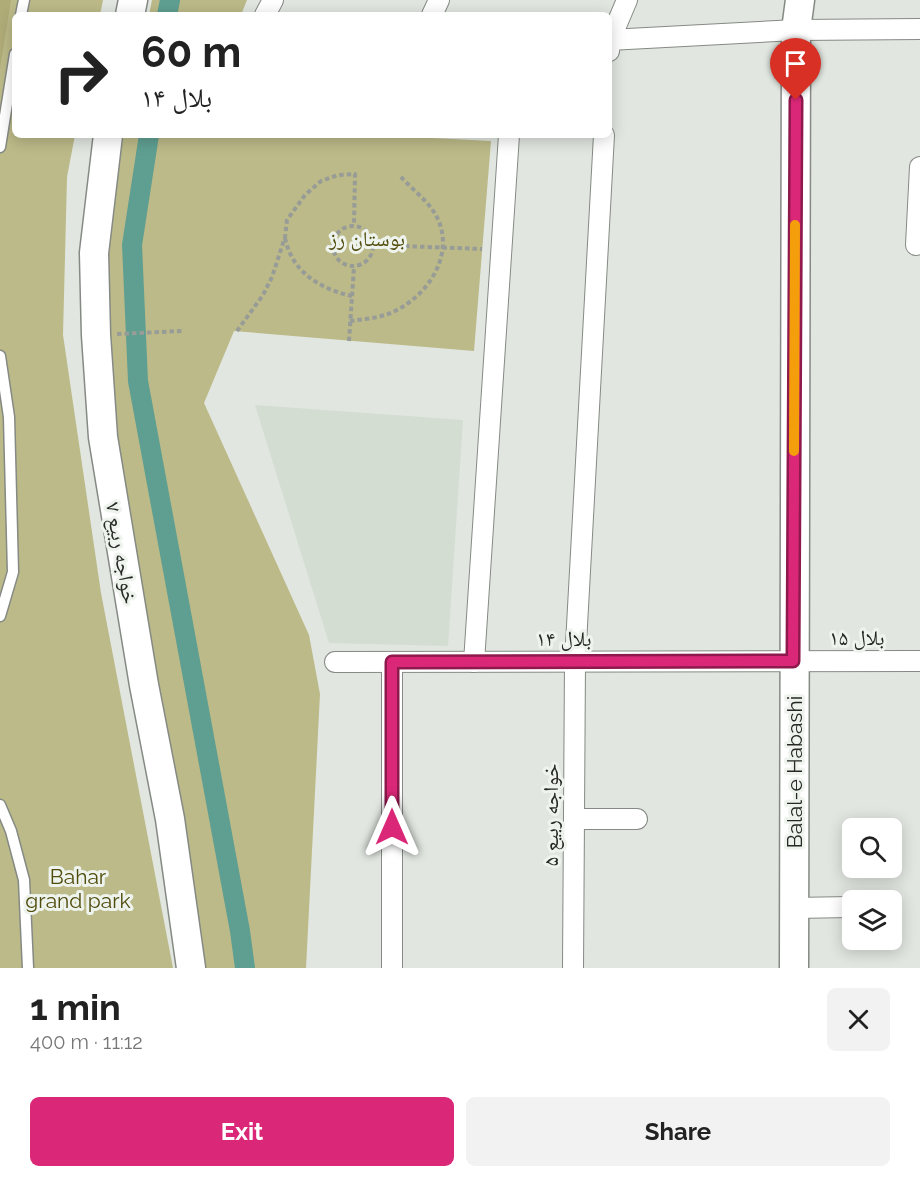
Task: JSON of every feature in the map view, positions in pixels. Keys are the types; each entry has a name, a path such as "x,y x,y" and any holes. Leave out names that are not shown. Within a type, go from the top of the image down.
{"street":[{"path":"612,33 627,0"},
{"name":"Balal-e Habashi","path":"794,968 796,30 800,0"},
{"path":"612,40 796,30 920,29"},
{"name":"خواجه ربیع ۷","path":"108,138 94,253 96,335 103,437 144,685 170,819 191,968"},
{"path":"474,662 509,138"},
{"name":"خواجه ربیع ۵","path":"573,968 575,662 604,138"},
{"path":"916,245 920,167"},
{"name":"بلال ۱۵","path":"793,661 920,661"},
{"name":"بلال ۱۴","path":"335,662 793,661"},
{"path":"392,662 392,968"},
{"path":"574,819 637,819"},
{"path":"794,908 842,908"}],"lane":[{"path":"0,147 12,73"},
{"path":"0,356 9,417 13,572 0,616"},
{"path":"0,805 11,831 24,880 28,968"}],"path":[{"path":"237,331 263,295 272,277 285,237 287,220 305,195 321,181 338,175 356,174 354,224"},
{"path":"350,321 392,313 408,304 426,288 436,273 442,255 442,235 433,211 400,176"},
{"path":"354,224 368,231 375,245 368,261 354,267 338,261 332,245 339,230 354,224"},
{"path":"285,237 288,252 309,277 332,291 352,296"},
{"path":"375,245 482,249"},
{"path":"349,341 354,267"},
{"path":"123,334 182,331"}],"shaded area":[{"path":"0,0 11,0 0,69"},
{"path":"255,405 463,420 448,646 329,643"}],"green space":[{"name":"Bahar grand park","path":"0,0 103,0 101,12 12,12 12,138 74,138 67,177 63,335 101,593 173,968 0,968"},
{"path":"152,0 247,0 242,12 150,12"},
{"name":"بوستان رز","path":"123,138 432,138 491,141 474,351 234,331 204,403 309,635 320,694 306,968 201,968 181,819 119,454 105,321 105,227"}],"waterway":[{"path":"168,12 170,0"},
{"path":"149,138 132,245 138,381 245,968"}],"slow traffic":[{"path":"794,451 795,225"}],"route":[{"path":"392,827 392,662 793,661 796,100"}]}
